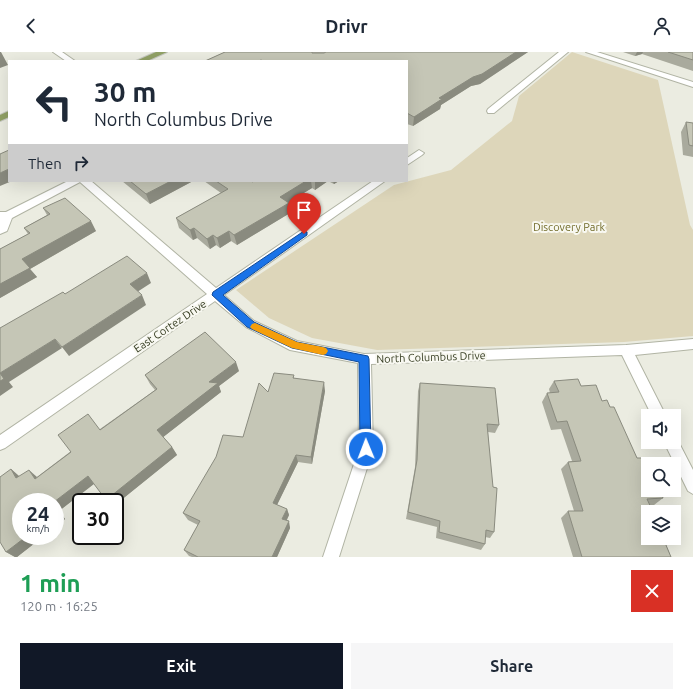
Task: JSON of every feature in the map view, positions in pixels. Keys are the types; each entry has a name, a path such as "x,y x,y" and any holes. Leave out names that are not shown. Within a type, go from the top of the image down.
{"main road":[{"path":"142,60 162,52"}],"street":[{"path":"57,52 69,60"},
{"path":"491,111 564,52"},
{"path":"590,52 693,85"},
{"path":"408,161 419,153"},
{"path":"0,230 3,228 3,215 74,182"},
{"name":"North Columbus Drive","path":"86,182 250,324 295,346 364,359 626,350 693,344"},
{"name":"East Cortez Drive","path":"0,443 379,182"},
{"path":"626,350 656,409"},
{"path":"331,557 366,449 364,359"},
{"path":"674,449 693,486"}],"green space":[{"name":"Discovery Park","path":"572,52 658,80 690,225 693,230 693,336 624,342 377,350 312,338 269,318 236,290 394,185 451,170 512,121 519,96"}],"building":[{"path":"225,52 516,52 482,74 473,77 439,98 442,99 414,117 408,114 408,60 207,60"},
{"path":"668,52 693,52 693,60"},
{"path":"686,122 693,123 693,146 689,145"},
{"path":"8,150 8,169 0,173 0,154"},
{"path":"131,182 169,182 146,194"},
{"path":"218,182 304,182 280,197 289,203 234,235 229,231 217,238 213,235 207,239 194,228 190,230 176,218 228,189"},
{"path":"65,198 91,221 22,259 30,268 0,284 0,249 30,233 24,228 50,214 43,208"},
{"path":"127,256 147,273 130,284 142,295 62,347 55,339 0,373 0,328 63,292 65,294"},
{"path":"205,332 236,362 209,382 218,383 157,430 172,447 115,493 101,493 88,476 64,494 64,493 12,493 12,545 15,545 6,552 0,542 0,477 11,469 16,478 29,470 35,479 71,452 58,435 88,414 100,430 157,389 145,375"},
{"path":"0,373 4,379 0,381"},
{"path":"274,373 294,375 293,378 324,382 311,457 296,455 273,503 287,509 282,519 289,521 272,557 198,557 184,550 200,521 183,513 216,457 223,435 243,437 259,383 268,392"},
{"path":"578,379 581,386 596,385 602,401 607,400 610,407 614,407 637,458 641,458 641,497 663,498 647,499 650,505 641,505 641,545 666,545 671,557 582,557 568,511 583,511 568,462 581,461 567,421 557,422 547,393 559,392 554,381"},
{"path":"420,383 495,388 499,425 487,424 493,487 497,488 494,532 486,530 485,544 439,532 440,521 408,512 417,460"}],"slow traffic":[{"path":"255,327 295,346 323,351"}],"route":[{"path":"304,234 216,295 250,324 295,346 364,359 366,449"}]}
